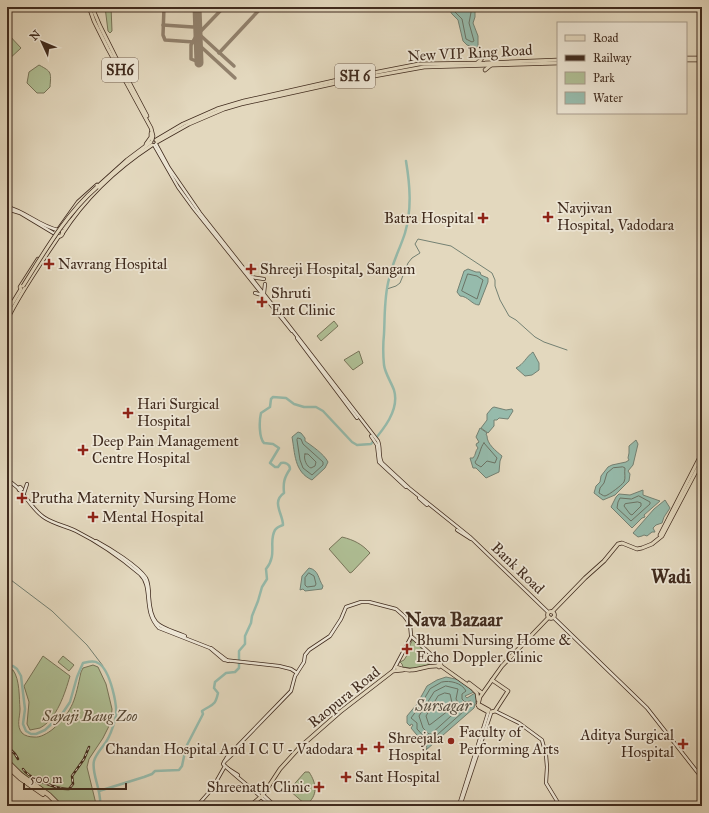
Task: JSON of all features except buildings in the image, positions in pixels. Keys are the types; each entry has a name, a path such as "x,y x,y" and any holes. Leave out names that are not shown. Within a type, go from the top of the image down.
{"highway":[{"path":"7,761 21,775 49,795 60,806"},
{"path":"7,766 20,778 46,796 56,806"}],"main road":[{"name":"SH6","path":"90,7 153,132 153,143"},
{"path":"476,63 484,58 490,64 485,70"},
{"path":"687,59 702,59"},
{"name":"New VIP Ring Road","path":"153,143 183,124 209,112 244,101 419,68 557,60"},
{"name":"New VIP Ring Road","path":"530,62 557,63"},
{"name":"New VIP Ring Road","path":"153,143 207,116 241,104 322,83 419,64 490,64"},
{"path":"143,149 153,132"},
{"path":"7,312 66,220 83,200 126,161 153,143"},
{"path":"7,320 23,288 36,272 76,214 99,186 153,143"},
{"path":"153,143 184,191 214,232 251,277 263,295"},
{"path":"153,143 180,190 190,204 263,295"},
{"path":"23,288 20,287 78,202 96,186 99,186"},
{"path":"7,208 14,209 61,231 61,235"},
{"path":"7,208 20,213 55,234 61,235"},
{"path":"251,277 264,279"},
{"path":"263,295 265,284"},
{"path":"255,293 263,295"},
{"name":"Bank Road","path":"263,295 380,446 380,460 409,488 472,539 551,612"},
{"path":"702,453 663,535 647,546 637,549 622,543 618,544 604,561 547,615 551,617 647,708 702,778"},
{"path":"635,548 649,544 660,536 702,460"},
{"path":"7,478 24,493 45,517 77,530 105,546 143,575 148,583 152,613 160,626 210,647 228,661"},
{"path":"24,493 27,484"},
{"path":"20,489 44,518 84,535 119,558 140,575 146,583 150,613 155,624 159,628 206,646 224,660 285,667 297,673"},
{"path":"551,612 622,543"},
{"path":"198,805 209,793 225,765 238,749 238,746 291,691 293,681 309,650 330,636 346,607 362,602 368,602 396,609 404,616 410,624 412,636 437,660 440,665 472,688 476,693 478,705 489,712 495,711 519,723 542,740 546,755 546,783 560,806"},
{"path":"478,700 502,666 554,615 551,612"},
{"path":"394,671 412,636"},
{"path":"440,665 482,693"},
{"name":"Raopura Road","path":"249,806 262,795 280,769 301,747 340,712 394,671 414,670 425,666 440,665"},
{"path":"396,667 403,670"},
{"path":"492,680 508,691 495,711"},
{"path":"460,806 469,773 485,733 489,712"},
{"path":"225,765 232,773 262,795 274,806"},
{"path":"262,795 271,806"}],"green space":[{"path":"105,7 111,7 112,31 110,33 108,31"},
{"path":"7,33 21,48 7,61"},
{"path":"39,65 50,73 50,87 44,93 37,93 27,83 29,72"},
{"path":"334,321 338,326 321,341 317,336"},
{"path":"359,351 363,363 353,370 344,360"},
{"path":"342,537 358,543 370,553 350,573 329,549"},
{"path":"411,640 413,640 426,652 423,655 425,657 423,658 430,664 417,669 403,667 400,662 404,660 411,649 409,647 412,641"},
{"name":"Sayaji Baug Zoo","path":"43,656 70,676 66,690 56,712 46,724 40,728 30,730 27,724 29,702 24,686"},
{"path":"63,656 74,665 69,671 58,662"},
{"path":"93,665 98,667 106,684 112,709 111,722 103,738 89,759 87,767 96,804 95,806 61,806 48,793 7,759 7,669 13,670 18,684 20,730 26,736 39,737 51,731 70,710 83,668"},
{"path":"305,772 309,772 315,785 313,798 306,805 289,790"}],"water":[{"path":"453,7 475,7 475,17 473,23 478,36 478,46 476,48 467,45 463,41 458,20 450,11"},
{"path":"468,269 480,272 481,275 488,278 488,282 479,305 474,304 463,296 460,296 457,292 464,271"},
{"path":"533,352 539,363 539,370 532,375 525,376 516,368 521,365"},
{"path":"494,407 506,410 512,409 513,411 508,419 499,418 494,420 494,426 488,433 481,428 487,420 487,414"},
{"path":"480,428 487,433 487,439 490,445 502,456 499,472 486,478 476,468 473,468 470,458 474,457 478,448 476,445 479,442 476,437"},
{"path":"298,432 305,438 305,441 321,453 328,462 325,468 312,480 306,477 296,462 292,437"},
{"path":"636,440 638,444 633,465 628,471 630,474 629,481 615,495 603,500 594,493 596,486 600,482 601,476 608,467 629,460 629,446"},
{"path":"643,490 643,495 660,501 632,528 611,507 619,494 630,495"},
{"path":"665,500 670,508 662,523 653,528 655,532 652,532 647,536 644,535 638,537 633,533 654,509"},
{"path":"309,568 317,573 323,586 322,589 305,591 303,589 300,590 302,576"},
{"name":"Sursagar","path":"446,677 460,680 474,692 465,696 467,698 475,693 476,700 474,708 426,750 427,747 411,728 413,725 411,724 410,726 407,723 407,716 417,704 427,686"}],"waterway":[{"path":"99,791 144,777 155,771 179,770 182,766 186,747 203,714 202,711 213,705 216,701 218,693 214,688 215,682 226,673 235,672 239,668 239,651 245,644 245,636 251,623 262,587 267,579 266,569 270,564 273,535 275,530 283,525 278,500 284,493 284,481 290,469 286,463 281,463 278,467 275,467 270,463 279,448 273,444 264,443 262,441 260,433 261,413 270,407 271,399 273,397 286,398 294,404 304,407 316,407 323,411 352,442 357,445 371,444 385,426 393,412 395,405 394,390 384,365 383,346 385,306 390,273 405,233 409,215 409,179 406,161"},
{"path":"387,289 400,283 408,263 412,258 420,253 415,244 418,239 451,246 492,273 500,300 509,316 516,320 535,337 544,342 567,350"},
{"path":"7,577 52,611 87,645 103,666"},
{"path":"7,667 13,666 17,669 21,676 25,709 23,724 26,731 31,734 36,734 45,730 62,714 70,702 77,677 83,663 95,662 102,667 110,681 115,698 116,714 109,737 98,753 93,766 100,806"}],"taxiway":[{"path":"164,7 163,35 165,40 194,42 197,41 198,37"},
{"path":"198,34 224,7"},
{"path":"219,53 262,7"},
{"path":"163,25 193,27 197,23"},
{"path":"198,31 200,35 234,66"},
{"path":"198,33 191,45 191,59 196,61 200,59 201,55 199,51"},
{"path":"198,44 235,78"}],"runway":[{"path":"197,7 199,63"}],"railway":[{"path":"7,746 18,759"},
{"path":"23,769 37,780 58,788 69,789 73,784 72,776 84,759 89,747"}],"place":[{"name":"Navjivan Hospital, Vadodara","path":"548,217"},
{"name":"Batra Hospital","path":"483,218"},
{"name":"Navrang Hospital","path":"49,264"},
{"name":"Shreeji Hospital, Sangam","path":"251,269"},
{"name":"Shruti Ent Clinic","path":"262,302"},
{"name":"Hari Surgical Hospital","path":"128,413"},
{"name":"Deep Pain Management Centre Hospital","path":"83,450"},
{"name":"Prutha Maternity Nursing Home","path":"22,498"},
{"name":"Mental Hospital","path":"93,517"},
{"name":"Bhumi Nursing Home & Echo Doppler Clinic","path":"407,649"},
{"name":"Faculty of Performing Arts","path":"451,741"},
{"name":"Aditya Surgical Hospital","path":"683,744"},
{"name":"Shreejala Hospital","path":"379,747"},
{"name":"Chandan Hospital And I C U - Vadodara","path":"362,749"},
{"name":"Sant Hospital","path":"346,777"},
{"name":"Shreenath Clinic","path":"319,787"}],"district":[{"name":"Wadi","path":"671,576"},
{"name":"Nava Bazaar","path":"454,619"}]}
